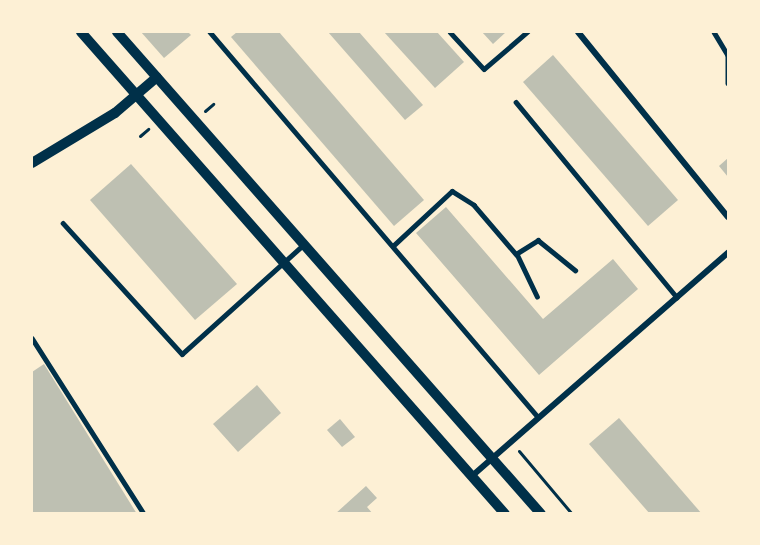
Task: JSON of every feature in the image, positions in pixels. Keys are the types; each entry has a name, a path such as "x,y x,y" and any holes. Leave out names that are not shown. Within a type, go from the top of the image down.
{"street":[{"path":"81,32 504,513"},
{"path":"117,32 541,513"},
{"path":"578,32 729,217"},
{"path":"32,163 101,122 157,77"},
{"path":"472,476 491,457 729,253"}],"lane":[{"path":"210,32 394,245 538,417"},
{"path":"450,32 484,69 527,32"},
{"path":"714,32 728,55 729,83"},
{"path":"516,102 677,297"},
{"path":"394,245 452,191 474,205 517,254 537,296"},
{"path":"63,223 182,354 304,244"},
{"path":"517,254 538,240 575,270"},
{"path":"32,338 144,513"}],"path":[{"path":"510,441 572,513"}],"building":[{"path":"141,32 188,32 191,35 164,58"},
{"path":"237,32 279,32 424,200 394,226 231,37"},
{"path":"328,32 359,32 423,105 405,120"},
{"path":"384,32 437,32 464,62 435,88"},
{"path":"482,32 506,32 493,44"},
{"path":"553,55 678,200 648,226 523,82"},
{"path":"728,158 728,177 719,166"},
{"path":"131,164 237,284 195,320 90,200"},
{"path":"446,207 543,319 613,259 638,289 539,375 416,233"},
{"path":"44,364 137,514 32,514 32,372"},
{"path":"257,385 281,413 238,452 213,424"},
{"path":"619,418 702,514 650,514 589,444"},
{"path":"340,419 355,437 342,447 327,430"},
{"path":"366,486 377,498 367,507 373,514 335,514"}]}
